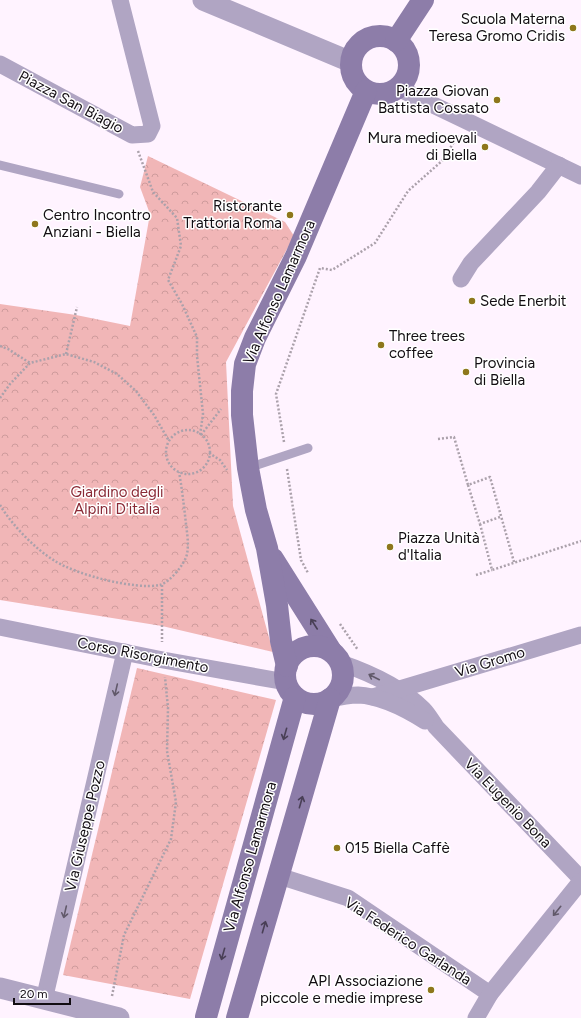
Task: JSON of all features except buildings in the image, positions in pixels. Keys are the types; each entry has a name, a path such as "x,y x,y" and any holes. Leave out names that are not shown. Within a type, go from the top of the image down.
{"main road":[{"path":"396,41 423,0"},
{"path":"382,36 396,41 407,54 409,63 408,73 404,81 398,88 389,93 373,94 366,91 359,86 351,71 353,53 359,44 367,38 382,36"},
{"name":"Via Alfonso Lamarmora","path":"290,681 281,641 277,605 267,548 256,510 244,443 242,391 245,364 255,338 296,256 366,91"},
{"name":"Via Alfonso Lamarmora","path":"237,1018 280,876 330,699 338,692 342,683 343,673 336,658 267,548"},
{"name":"Via Alfonso Lamarmora","path":"208,1018 290,681 291,658 306,648 319,647 336,658"},
{"path":"290,681 303,702 312,704 322,703 330,699"}],"street":[{"name":"Piazza San Biagio","path":"0,64 132,135 148,134 152,126 120,0"},
{"path":"203,0 351,62"},
{"path":"398,88 581,176"},
{"path":"461,279 471,263 538,192 559,165"},
{"name":"Corso Risorgimento","path":"0,627 163,660 290,681"},
{"name":"Via Gromo","path":"398,689 581,635"},
{"name":"Via Giuseppe Pozzo","path":"44,1000 125,652"},
{"name":"Via Eugenio Bona","path":"336,658 398,689 424,710 436,727 581,880"},
{"name":"Via Eugenio Bona","path":"373,697 398,689"},
{"name":"Via Eugenio Bona","path":"330,699 358,695 373,697 386,701 420,717 436,727"},
{"name":"Via Federico Garlanda","path":"280,876 348,898 490,994"},
{"path":"476,1018 490,994 581,880"},
{"path":"0,988 114,1017"}],"lane":[{"path":"0,165 119,194"},
{"path":"248,468 308,448"}],"path":[{"path":"311,578 301,560 276,394 320,268 332,270 375,243 408,191 443,160 467,121"},
{"path":"132,135 152,192 177,218 181,246 168,280 182,304 197,337 196,356 203,414 200,435"},
{"path":"66,354 77,307"},
{"path":"0,346 8,349 30,363"},
{"path":"0,398 10,384 30,363 66,354 94,362 117,374 136,391 154,415 169,441"},
{"path":"200,435 228,401 242,391"},
{"path":"180,432 194,432 200,435 208,446 208,460 204,466 193,474 179,472 173,468 168,462 166,455 166,448 169,441 174,435 180,432"},
{"path":"438,439 454,437 492,570"},
{"path":"0,505 6,516 28,540 55,562 84,574 112,582 144,586 162,585 179,571 187,554 188,539 179,472"},
{"path":"468,485 490,477 500,517 514,562"},
{"path":"480,524 500,517"},
{"path":"476,575 581,541"},
{"path":"114,1017 124,935 172,839 176,802 167,751 168,708 163,660 162,585"},
{"path":"338,622 361,654"}],"green space":[{"name":"Giardino degli Alpini D'italia","path":"148,156 285,222 294,236 226,362 233,506 273,652 162,626 0,600 0,304 76,315 130,326 150,214 140,187"},
{"path":"137,668 276,700 190,999 63,975"}],"place":[{"name":"Scuola Materna Teresa Gromo Cridis","path":"573,28"},
{"name":"Piazza Giovan Battista Cossato","path":"497,100"},
{"name":"Mura medioevali di Biella","path":"485,147"},
{"name":"Ristorante Trattoria Roma","path":"290,215"},
{"name":"Centro Incontro Anziani - Biella","path":"35,224"},
{"name":"Sede Enerbit","path":"472,301"},
{"name":"Three trees coffee","path":"381,345"},
{"name":"Provincia di Biella","path":"466,372"},
{"name":"Piazza Unità d'Italia","path":"390,547"},
{"name":"015 Biella Caffè","path":"337,848"},
{"name":"API Associazione piccole e medie imprese","path":"431,990"}]}
